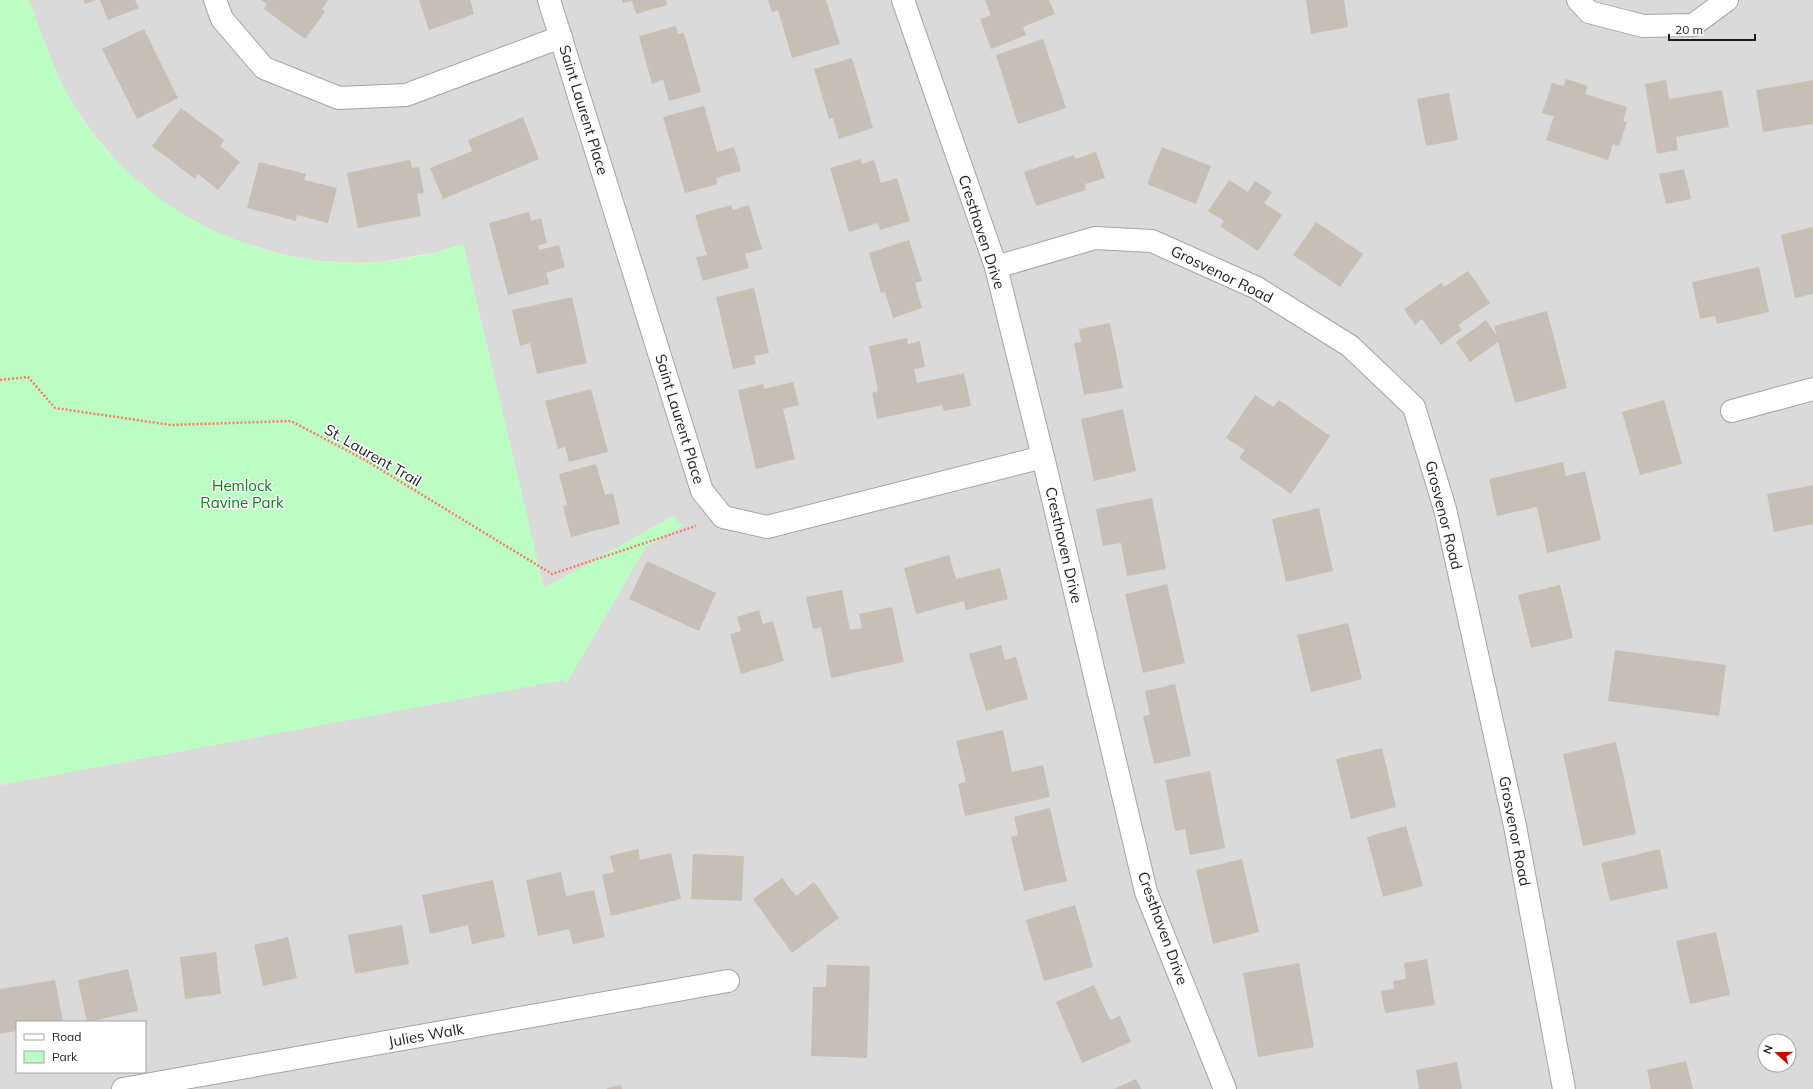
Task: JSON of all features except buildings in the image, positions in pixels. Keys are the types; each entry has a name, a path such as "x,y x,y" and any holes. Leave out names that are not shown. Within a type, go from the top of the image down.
{"street":[{"path":"215,0 222,19 264,68 340,98 406,95 561,37"},
{"name":"Saint Laurent Place","path":"549,0 702,491 723,517"},
{"name":"Cresthaven Drive","path":"903,0 996,267 1043,457 1146,892 1225,1089"},
{"path":"1578,0 1589,12 1643,26 1693,25 1727,0"},
{"name":"Grosvenor Road","path":"996,267 1095,238 1152,241 1257,288 1350,346 1414,407 1447,516 1515,826 1564,1089"},
{"path":"1732,411 1813,389"},
{"path":"723,517 766,527 1043,457"},
{"name":"Julies Walk","path":"123,1089 728,981"}],"path":[{"name":"St. Laurent Trail","path":"0,380 28,376 55,408 171,425 291,421 365,460 552,574 723,517"}],"shaded area":[{"path":"29,0 1813,0 1813,1089 0,1089 0,785 565,679 566,683 646,547 682,526 673,516 544,589 463,244 437,252 381,262 352,263 292,257 237,241 211,230 163,202 137,181 114,158 80,115 63,87"}],"green space":[{"name":"Hemlock Ravine Park","path":"0,0 29,0 45,45 64,88 80,116 107,151 138,181 173,208 211,229 251,246 293,257 337,262 381,262 402,260 463,244 544,588 673,516 683,526 646,547 566,684 564,680 0,785"}]}
